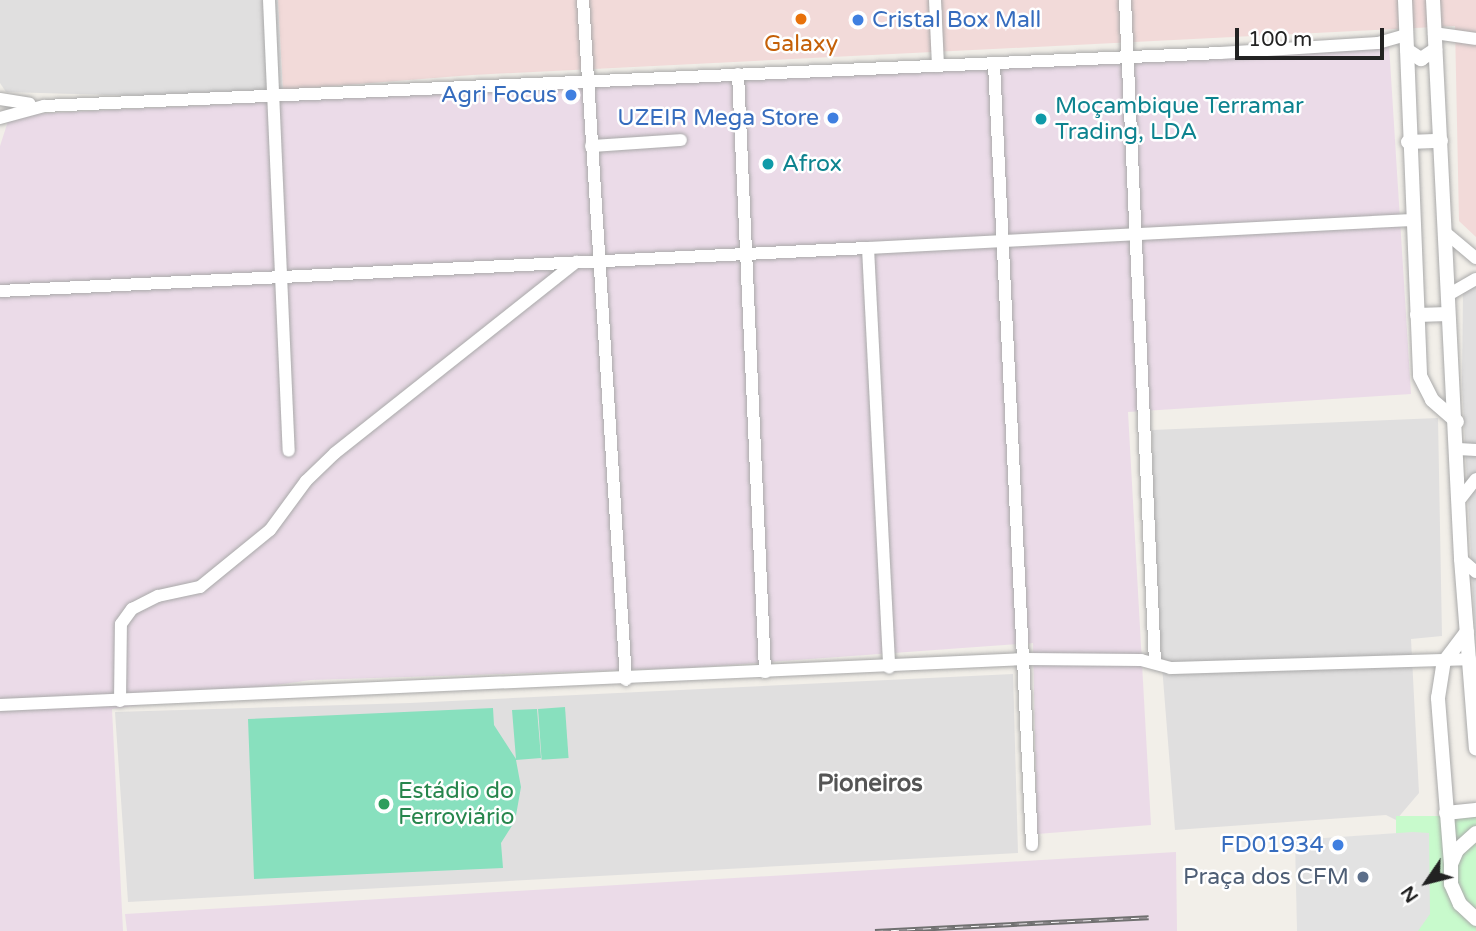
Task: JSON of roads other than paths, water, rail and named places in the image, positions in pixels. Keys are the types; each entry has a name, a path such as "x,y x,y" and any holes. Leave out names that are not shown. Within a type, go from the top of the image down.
{"street":[{"path":"269,0 285,276 289,451"},
{"path":"583,0 626,680"},
{"path":"935,0 938,66"},
{"path":"1125,0 1155,663"},
{"path":"1405,0 1408,142 1420,376 1426,391 1457,422"},
{"path":"1433,0 1448,314 1461,498 1461,559 1471,609 1467,632 1476,748"},
{"path":"0,99 44,106 276,98 738,74 994,64 1406,43 1423,27 1434,33 1461,40"},
{"path":"1406,43 1421,59 1435,50 1461,40 1476,39"},
{"path":"994,64 1001,243 1026,659 1032,845"},
{"path":"738,74 765,672"},
{"path":"0,118 44,106"},
{"path":"591,146 681,140"},
{"path":"1408,142 1441,141"},
{"path":"0,291 1001,243 1412,220"},
{"path":"1446,233 1476,258"},
{"path":"868,248 889,667"},
{"path":"120,701 121,624 132,609 158,596 200,587 270,530 306,481 335,453 577,262"},
{"path":"1448,295 1476,279"},
{"path":"1417,315 1448,314"},
{"path":"1458,449 1476,450"},
{"path":"1461,498 1476,480"},
{"path":"1461,559 1476,572"},
{"path":"1467,632 1444,662 1438,698 1451,884 1460,904 1476,919"},
{"path":"0,705 626,680 1026,659 1155,663 1170,668 1261,668 1470,659"},
{"path":"1446,813 1476,810"},
{"path":"1451,864 1457,850 1476,833"}],"railway":[{"path":"875,931 1149,917"}],"place":[{"name":"Galaxy","path":"801,19"},
{"name":"Cristal Box Mall","path":"858,20"},
{"name":"Agri Focus","path":"571,95"},
{"name":"UZEIR Mega Store","path":"833,118"},
{"name":"Moçambique Terramar Trading, LDA","path":"1041,119"},
{"name":"Afrox","path":"768,164"},
{"name":"Estádio do Ferroviário","path":"384,804"},
{"name":"FD01934","path":"1338,845"},
{"name":"Praça dos CFM","path":"1363,877"}],"district":[{"name":"Pioneiros","path":"870,784"}]}
